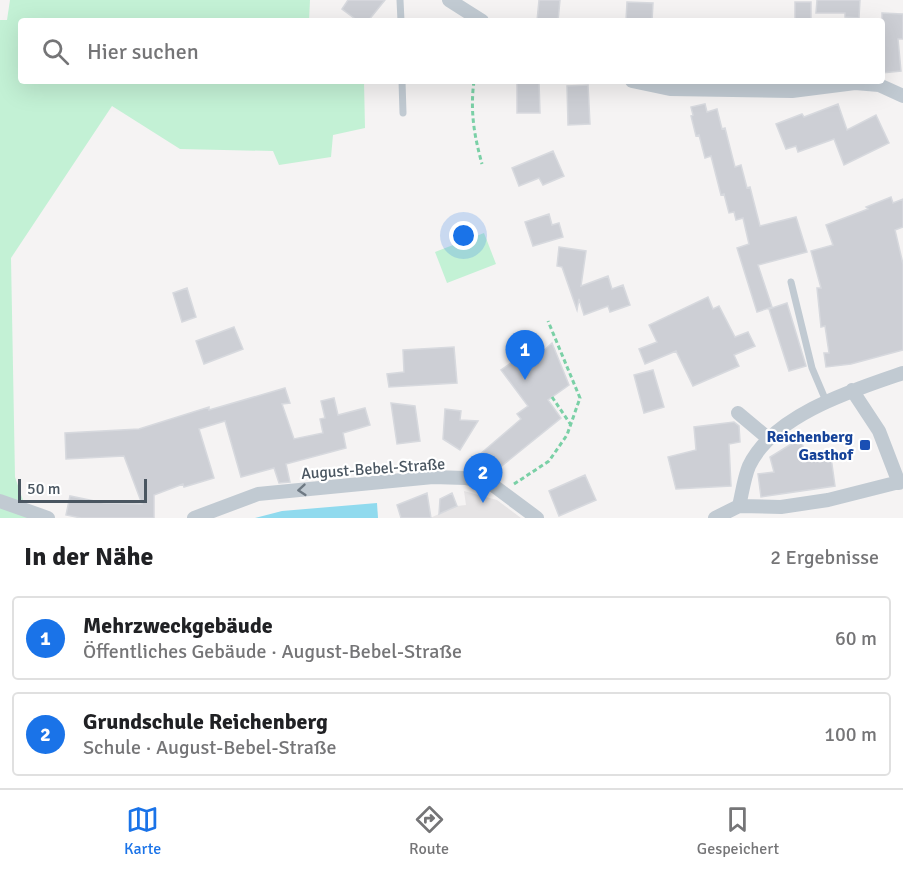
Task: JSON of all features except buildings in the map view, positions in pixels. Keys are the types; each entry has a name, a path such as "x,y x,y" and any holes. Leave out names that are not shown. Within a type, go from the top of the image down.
{"street":[{"path":"457,2 478,18"},
{"path":"645,84 670,90 792,91 847,84"},
{"path":"867,84 879,85 903,96"},
{"path":"739,506 749,466 775,433 826,401 903,373"},
{"path":"715,518 739,506 781,507 828,500 901,482 879,431 852,390"},
{"path":"738,413 769,439"},
{"name":"August-Bebel-Straße","path":"201,517 258,494 433,477 465,478 490,483 537,518"},
{"path":"0,501 48,518"}],"lane":[{"path":"400,0 401,18"},
{"path":"402,84 403,114"},
{"path":"791,282 812,368 826,401"}],"path":[{"path":"474,84 473,130 482,165"},
{"path":"504,494 515,483 549,461 567,435 580,398 548,321"},
{"path":"552,397 571,425"}],"shaded area":[{"path":"464,491 497,500 521,518 430,518 457,506 466,505"}],"green space":[{"path":"10,0 310,0 309,18 18,18 18,84 364,84 365,128 333,135 331,157 279,165 273,151 180,149 112,106 11,258 15,477 29,518 0,518 0,20 7,20"},
{"path":"484,233 496,264 447,283 435,252"}],"water":[{"path":"377,503 378,518 255,518 282,511"}],"place":[{"name":"Mehrzweckgebäude","path":"525,380"},
{"name":"Reichenberg Gasthof","path":"865,445"},
{"name":"Grundschule Reichenberg","path":"483,503"}]}
